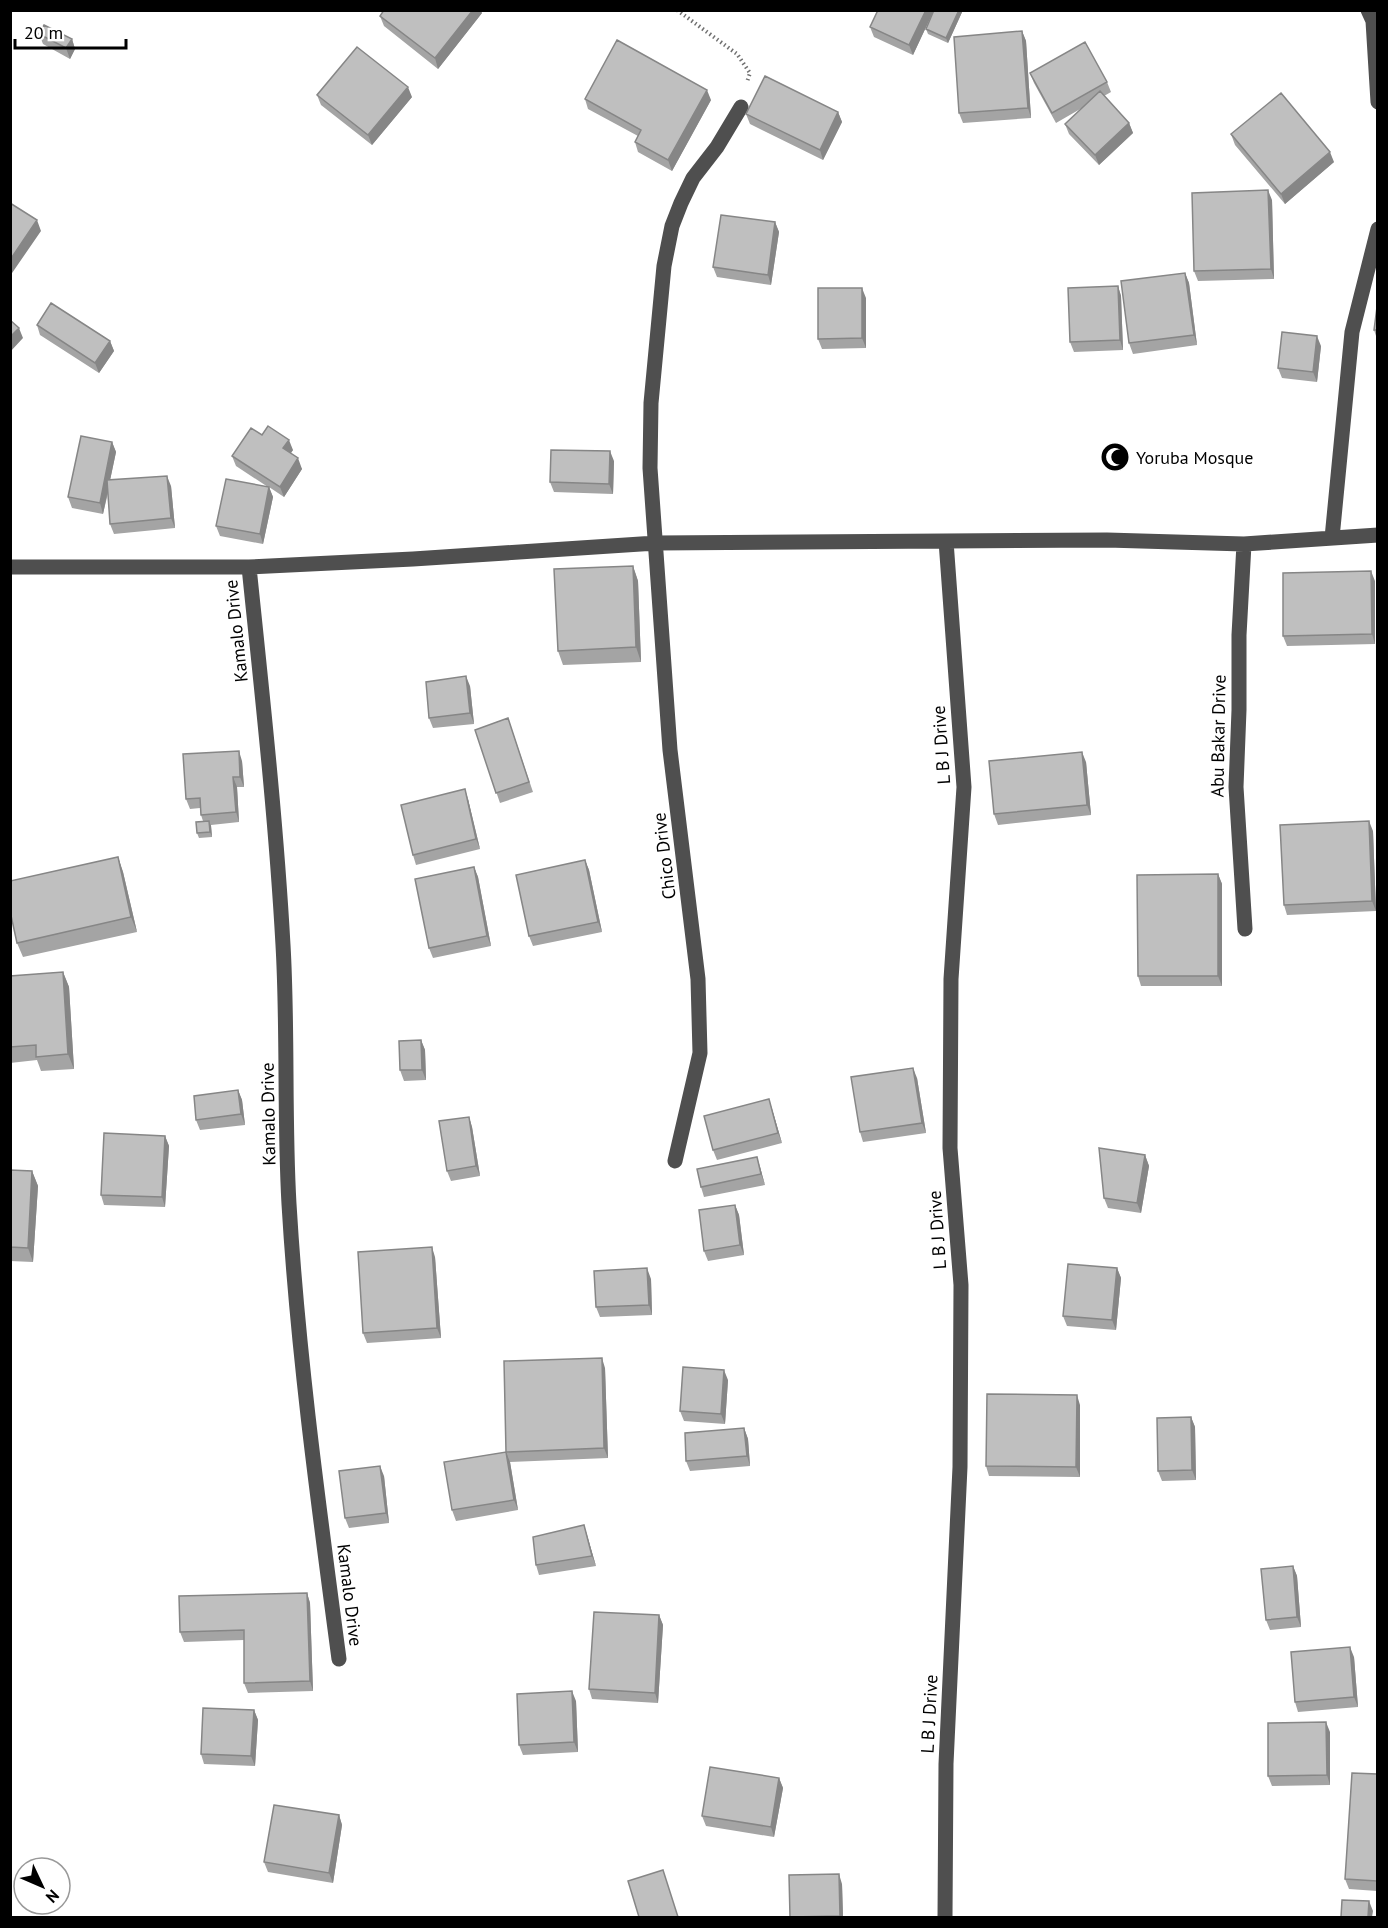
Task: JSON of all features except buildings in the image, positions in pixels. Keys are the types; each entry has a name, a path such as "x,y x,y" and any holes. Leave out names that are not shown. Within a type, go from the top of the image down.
{"street":[{"path":"1368,10 1373,21 1377,102"},
{"name":"Chico Drive","path":"675,1161 700,1053 698,979 670,750 650,468 651,404 664,266 672,226 693,178 717,147 741,107"},
{"path":"1332,538 1352,332 1377,229"},
{"path":"10,567 249,567 656,543 1107,540 1245,544 1377,535"},
{"name":"L B J Drive","path":"945,1917 946,1764 960,1467 961,1285 950,1148 951,980 964,788 946,541"},
{"name":"Abu Bakar Drive","path":"1245,544 1239,635 1236,787 1245,929"},
{"name":"Kamalo Drive","path":"249,567 271,771 282,936 289,1203 298,1313 339,1659"}],"path":[{"path":"676,10 737,54 750,73 741,107"}],"place":[{"name":"Yoruba Mosque","path":"1115,457"}]}
